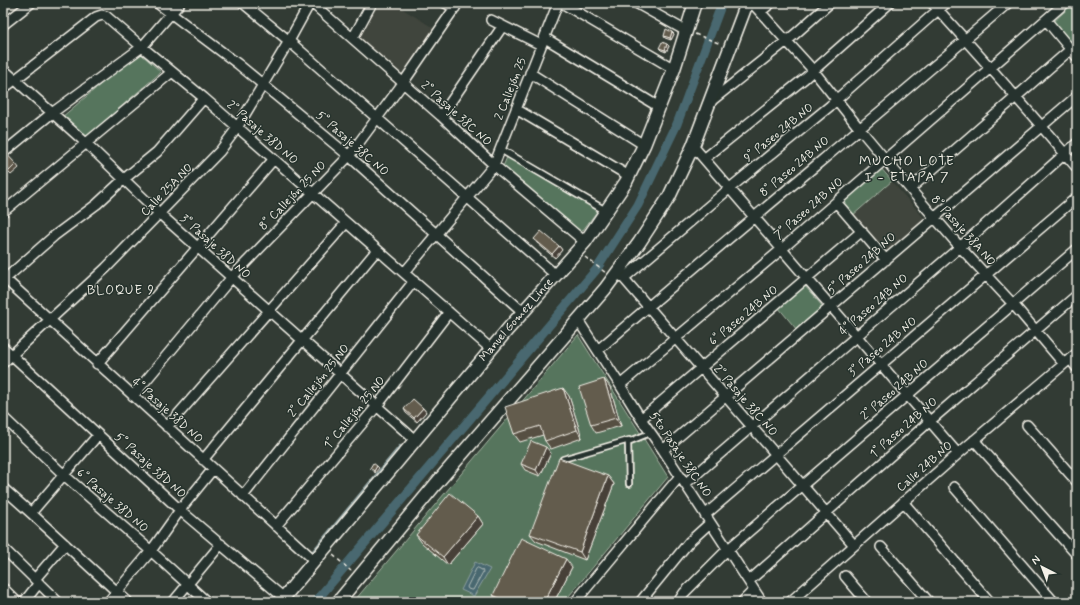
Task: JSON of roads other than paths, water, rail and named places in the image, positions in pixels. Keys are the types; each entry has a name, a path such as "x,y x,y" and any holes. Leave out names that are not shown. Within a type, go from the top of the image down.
{"main road":[{"name":"Manuel Gomez Lince","path":"282,600 491,349 582,248 629,176 644,145 674,69 691,33 694,3"},
{"path":"343,600 435,485 617,275 639,244 669,197 693,146 747,3"}],"street":[{"path":"3,25 31,3"},
{"name":"5° Pasaje 38C NO","path":"157,3 238,64 349,156 523,312"},
{"path":"3,153 52,113 142,47 180,3"},
{"path":"243,3 550,270"},
{"name":"Calle 25A NO","path":"3,363 106,268 220,151 237,128 311,3"},
{"name":"2° Pasaje 38C NO","path":"311,3 441,116 582,248"},
{"path":"353,38 372,3"},
{"path":"445,3 456,6"},
{"name":"2 Callejón 25","path":"404,273 494,165 558,3"},
{"path":"562,3 674,69"},
{"path":"636,3 691,33"},
{"name":"8° Pasaje 38A NO","path":"752,3 813,70 859,128 960,247 1035,330 1070,359 1077,368"},
{"path":"760,12 771,3"},
{"path":"710,102 786,42 830,3"},
{"path":"704,159 813,70 890,3"},
{"name":"9° Paseo 24B NO","path":"617,275 730,188 830,106 935,6 946,3"},
{"name":"8° Paseo 24B NO","path":"598,350 1008,3"},
{"name":"7° Paseo 24B NO","path":"620,385 782,249 1065,3"},
{"name":"8° Callejón 25 NO","path":"133,396 232,278 349,156 378,119 456,6"},
{"path":"935,6 966,39 1077,168"},
{"name":"2° Pasaje 38D NO","path":"15,80 96,16 106,16 204,98 273,160 491,349"},
{"path":"491,20 502,26 543,42 659,106"},
{"path":"1046,20 1077,57"},
{"path":"441,116 502,26"},
{"path":"910,189 1071,50"},
{"name":"3° Pasaje 38D NO","path":"3,69 87,144 160,214 415,440"},
{"path":"3,212 87,144 172,72"},
{"path":"530,73 644,145"},
{"path":"3,89 15,80"},
{"name":"5° Paseo 24B NO","path":"663,450 1077,96"},
{"path":"4,278 59,232 97,204 156,152 204,98"},
{"path":"516,109 629,176"},
{"name":"4° Paseo 24B NO","path":"685,484 960,247 1077,143"},
{"path":"693,146 958,454"},
{"path":"500,149 606,212"},
{"path":"97,364 273,160"},
{"name":"3° Paseo 24B NO","path":"640,602 708,519 776,454 1077,197"},
{"path":"836,202 886,260"},
{"path":"167,427 268,310 346,223"},
{"name":"6° Paseo 24B NO","path":"641,419 862,231"},
{"name":"2° Paseo 24B NO","path":"678,602 684,593 728,549 1077,248"},
{"path":"204,460 377,250"},
{"name":"2° Pasaje 38C NO","path":"617,275 649,307 854,545"},
{"name":"4° Pasaje 38D NO","path":"4,278 315,561"},
{"name":"2° Callejón 25 NO","path":"243,496 414,282"},
{"name":"1° Paseo 24B NO","path":"749,581 930,421 1077,295"},
{"name":"1° Callejón 25 NO","path":"276,526 377,406 449,312"},
{"name":"5to Pasaje 38C NO","path":"578,320 650,433 663,450 762,602"},
{"name":"5° Pasaje 38D NO","path":"3,347 180,510 282,600"},
{"name":"Calle 24B NO","path":"790,602 974,440 1070,359"},
{"name":"6° Pasaje 38D NO","path":"3,417 64,475 207,602"},
{"path":"1028,425 1077,482"},
{"path":"31,512 98,435"},
{"path":"974,440 1077,555"},
{"path":"108,602 151,551 180,510 213,469"},
{"path":"580,600 680,476"},
{"path":"954,487 1054,602"},
{"path":"5,494 31,512 128,602"},
{"path":"903,502 990,602"},
{"path":"24,602 37,581 65,544"},
{"path":"173,602 220,544"},
{"path":"881,547 929,602"},
{"path":"3,548 58,602"},
{"path":"845,576 867,602"},
{"path":"3,588 17,602"},
{"path":"742,602 754,590"}],"lane":[{"path":"563,459 650,433"},
{"path":"629,484 627,446 630,440"}],"water":[{"path":"475,562 490,569 474,596 461,590"}],"waterway":[{"path":"315,602 596,270 638,205 677,124 722,3"},
{"path":"313,551 400,446"}],"district":[{"name":"MUCHO LOTE I - ETAPA 7","path":"907,170"},
{"name":"BLOQUE 9","path":"121,290"}]}
